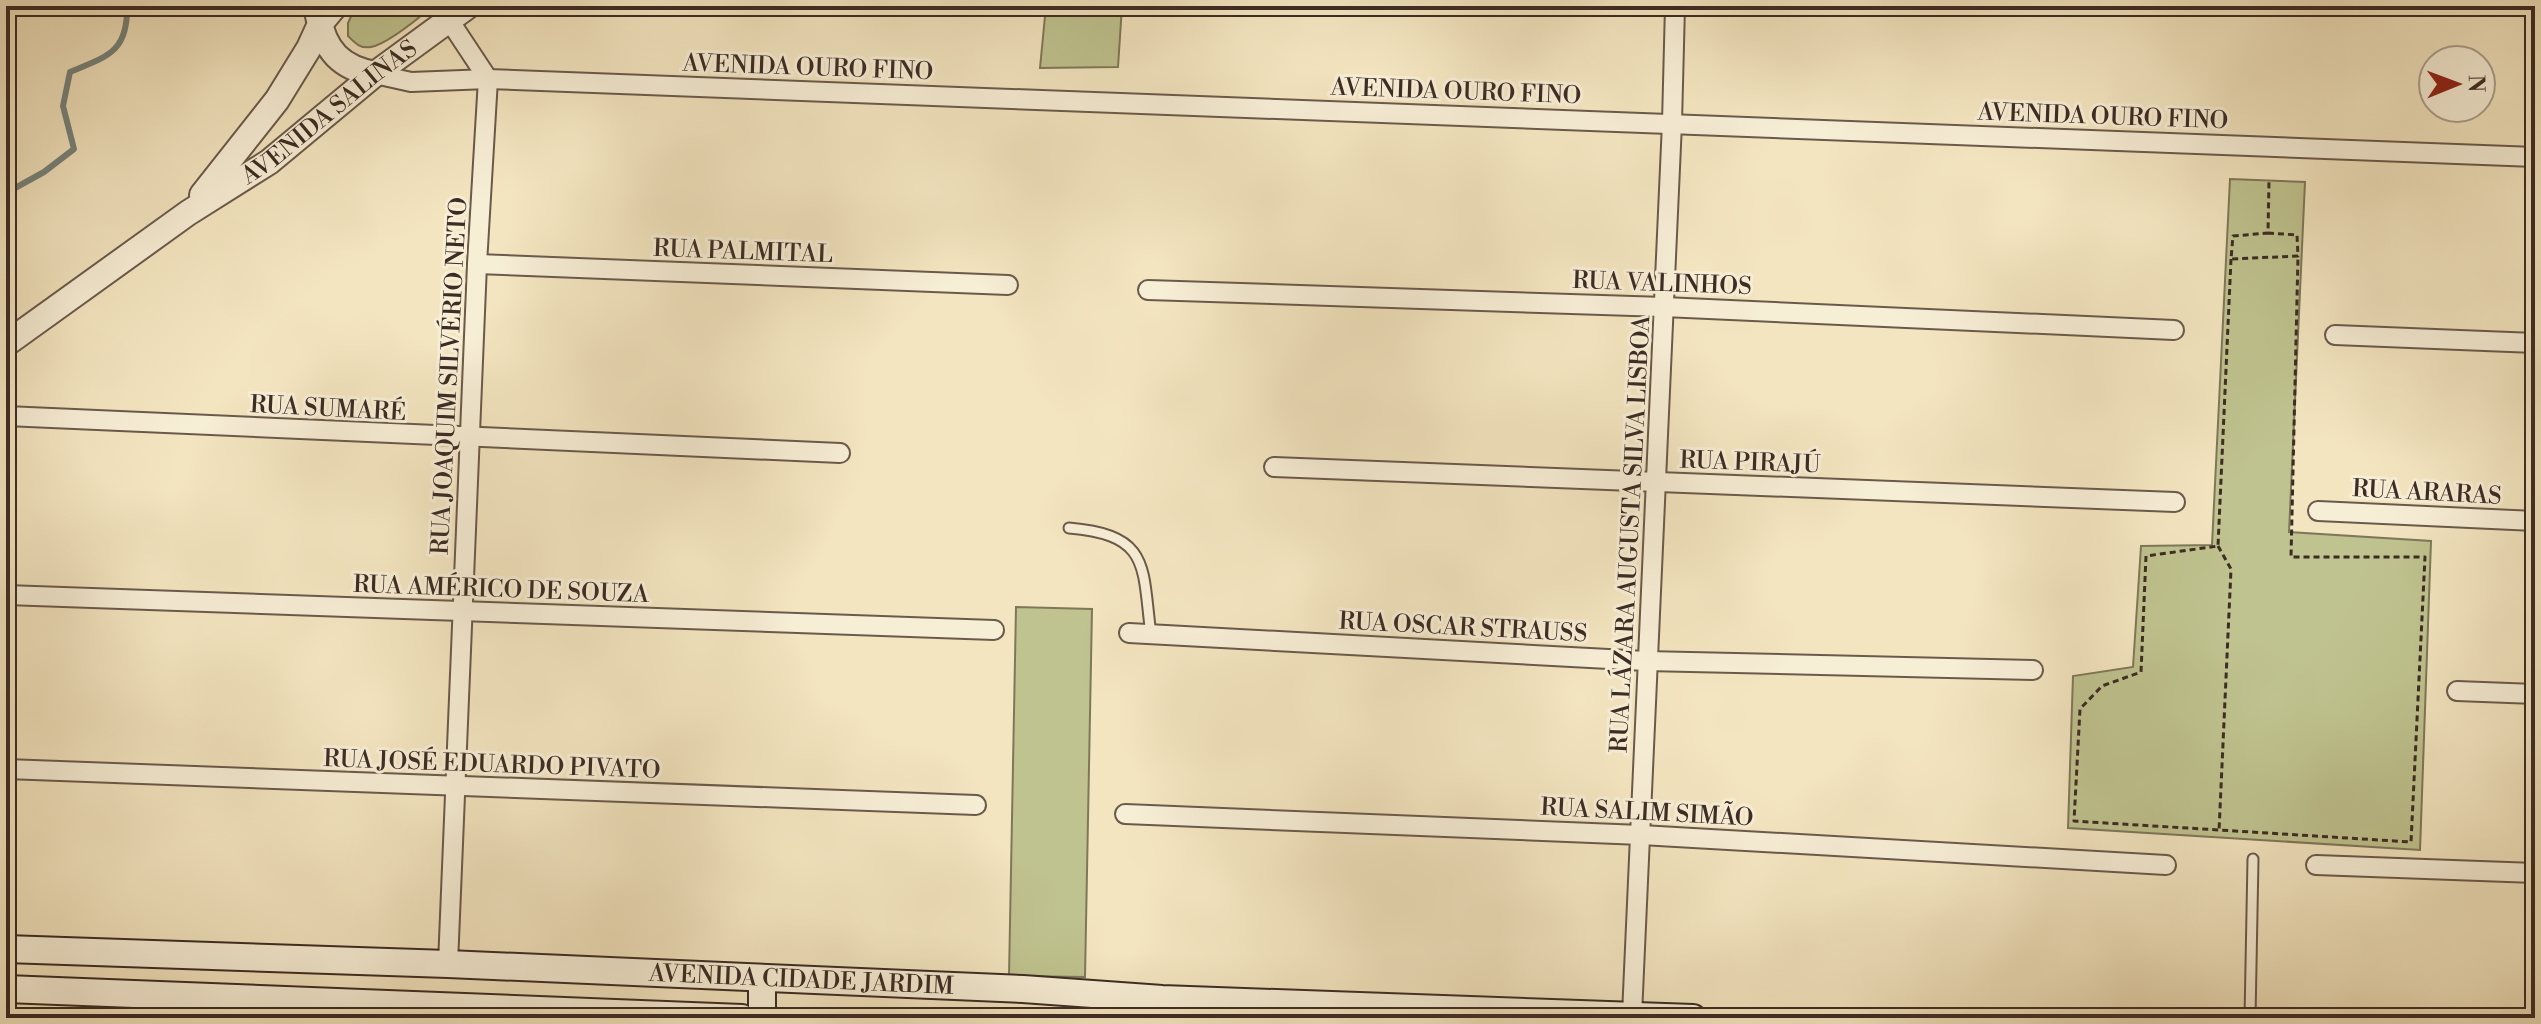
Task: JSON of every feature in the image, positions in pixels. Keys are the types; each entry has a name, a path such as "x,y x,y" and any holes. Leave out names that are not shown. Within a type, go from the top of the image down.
{"main road":[{"name":"AVENIDA CIDADE JARDIM","path":"6,949 1023,989 1162,1009 1693,1018"},
{"path":"762,978 762,1018"},
{"name":"AVENIDA CIDADE JARDIM","path":"6,989 445,1012 742,1018"}],"street":[{"name":"RUA LÁZARA AUGUSTA SILVA LISBOA","path":"1632,1015 1675,6"},
{"path":"324,12 339,62 360,72 375,74"},
{"name":"AVENIDA SALINAS","path":"188,213 277,100 309,48 324,12"},
{"path":"458,13 488,79"},
{"name":"AVENIDA SALINAS","path":"6,344 188,213 269,162 375,74 458,13"},
{"name":"AVENIDA OURO FINO","path":"375,74 411,82 488,79 2535,157"},
{"name":"RUA JOAQUIM SILVÉRIO NETO","path":"448,964 477,264 488,79"},
{"name":"RUA PALMITAL","path":"477,264 1008,285"},
{"name":"RUA VALINHOS","path":"1148,290 1664,307 2174,330"},
{"path":"2335,335 2535,343"},
{"name":"RUA SUMARÉ","path":"6,416 840,453"},
{"name":"RUA PIRAJÚ","path":"1274,467 2175,502"},
{"name":"RUA ARARAS","path":"2318,511 2535,521"},
{"name":"RUA AMÉRICO DE SOUZA","path":"6,595 994,630"},
{"name":"RUA OSCAR STRAUSS","path":"1129,633 1646,661 2033,670"},
{"path":"2457,691 2535,694"},
{"name":"RUA JOSÉ EDUARDO PIVATO","path":"6,769 976,805"},
{"name":"RUA SALIM SIMÃO","path":"1125,814 1641,835 2166,865"},
{"path":"2316,865 2535,873"}],"lane":[{"path":"1069,528 1099,530 1130,545 1143,566 1151,635"},
{"path":"2250,1018 2253,859"}],"path":[{"path":"2268,233 2269,181"},
{"path":"2218,546 2146,556 2141,672 2102,686 2080,709 2074,821 2219,831 2411,842 2425,557 2291,557 2297,235 2268,233 2233,236 2218,546 2231,569 2219,831"},
{"path":"2231,259 2298,256"}],"green space":[{"path":"356,6 433,6 394,36 378,45 364,47 348,36 348,23"},
{"path":"1046,6 1122,6 1118,67 1040,68"},
{"path":"2230,179 2305,182 2289,532 2431,541 2420,850 2068,828 2073,676 2133,667 2141,546 2212,545"},
{"path":"1016,607 1092,609 1085,977 1009,976"}],"waterway":[{"path":"6,193 44,172 74,149 63,106 70,72 113,50 124,33 127,6"}]}
